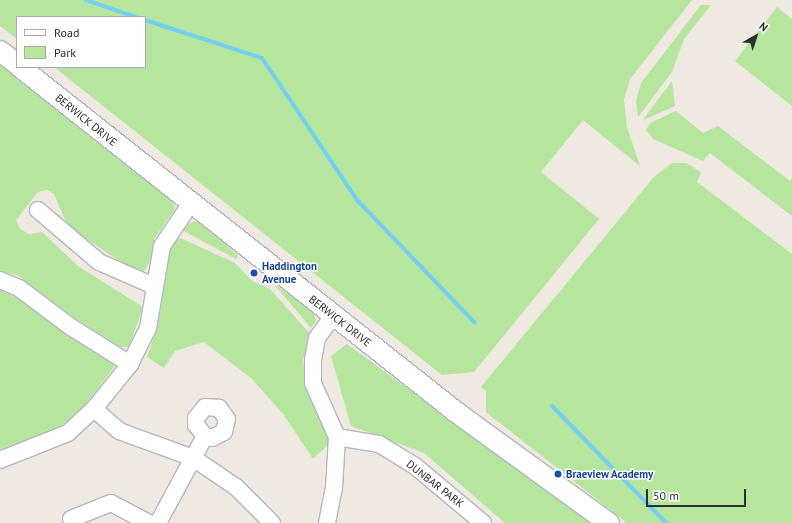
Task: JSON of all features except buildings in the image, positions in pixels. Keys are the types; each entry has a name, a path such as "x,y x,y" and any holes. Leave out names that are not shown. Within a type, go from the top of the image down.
{"street":[{"path":"0,51 16,63"},
{"name":"BERWICK DRIVE","path":"21,68 456,412 609,523"},
{"path":"0,460 68,433 94,409 130,364 148,328 162,246 191,203"},
{"path":"38,210 99,262 154,286"},
{"path":"0,280 19,288 71,327 130,364"},
{"path":"327,523 334,488 337,437 313,383 317,338 333,316"},
{"path":"94,409 119,431 193,458 236,487 272,523"},
{"path":"158,523 205,436"},
{"name":"DUNBAR PARK","path":"337,437 379,444 415,466 483,523"},
{"path":"71,519 111,504 150,523"}],"green space":[{"path":"0,0 692,0 630,79 624,100 627,127 640,166 583,120 541,172 599,219 474,372 442,375 55,68 146,68 146,16 16,16 16,38 0,26"},
{"path":"701,5 711,5 684,39 672,72 638,117 636,101 641,83"},
{"path":"777,7 792,19 792,106 735,61"},
{"path":"0,59 171,197 175,209 154,239 154,255 144,271 130,268 74,231 66,222 54,194 47,190 38,192 16,220 20,229 29,234 42,232 79,267 143,307 129,347 121,347 73,317 19,276 0,271"},
{"path":"672,81 675,106 643,120 662,94"},
{"path":"676,111 703,133 718,126 790,181 792,178 792,216 710,153 703,161 653,139 646,130 650,123"},
{"path":"672,163 686,163 701,172 697,182 792,254 792,523 627,523 486,412 486,391 481,387 654,177"},
{"path":"194,221 207,225 238,256 236,259 180,229"},
{"path":"176,236 235,263 252,281 270,289 311,335 303,359 306,386 333,440 313,459 283,414 252,379 204,342 175,351 164,368 147,357 158,325 168,247"},
{"path":"274,284 313,311 316,321 311,328"},
{"path":"0,290 25,302 115,366 78,414 57,428 0,450"},
{"path":"347,344 591,523 505,523 424,453 351,426 331,356"}],"waterway":[{"path":"86,0 133,16"},
{"path":"146,20 262,58 357,200 475,323"},
{"path":"552,406 666,523"}],"place":[{"name":"Haddington Avenue","path":"254,273"},
{"name":"Braeview Academy","path":"558,474"}]}
